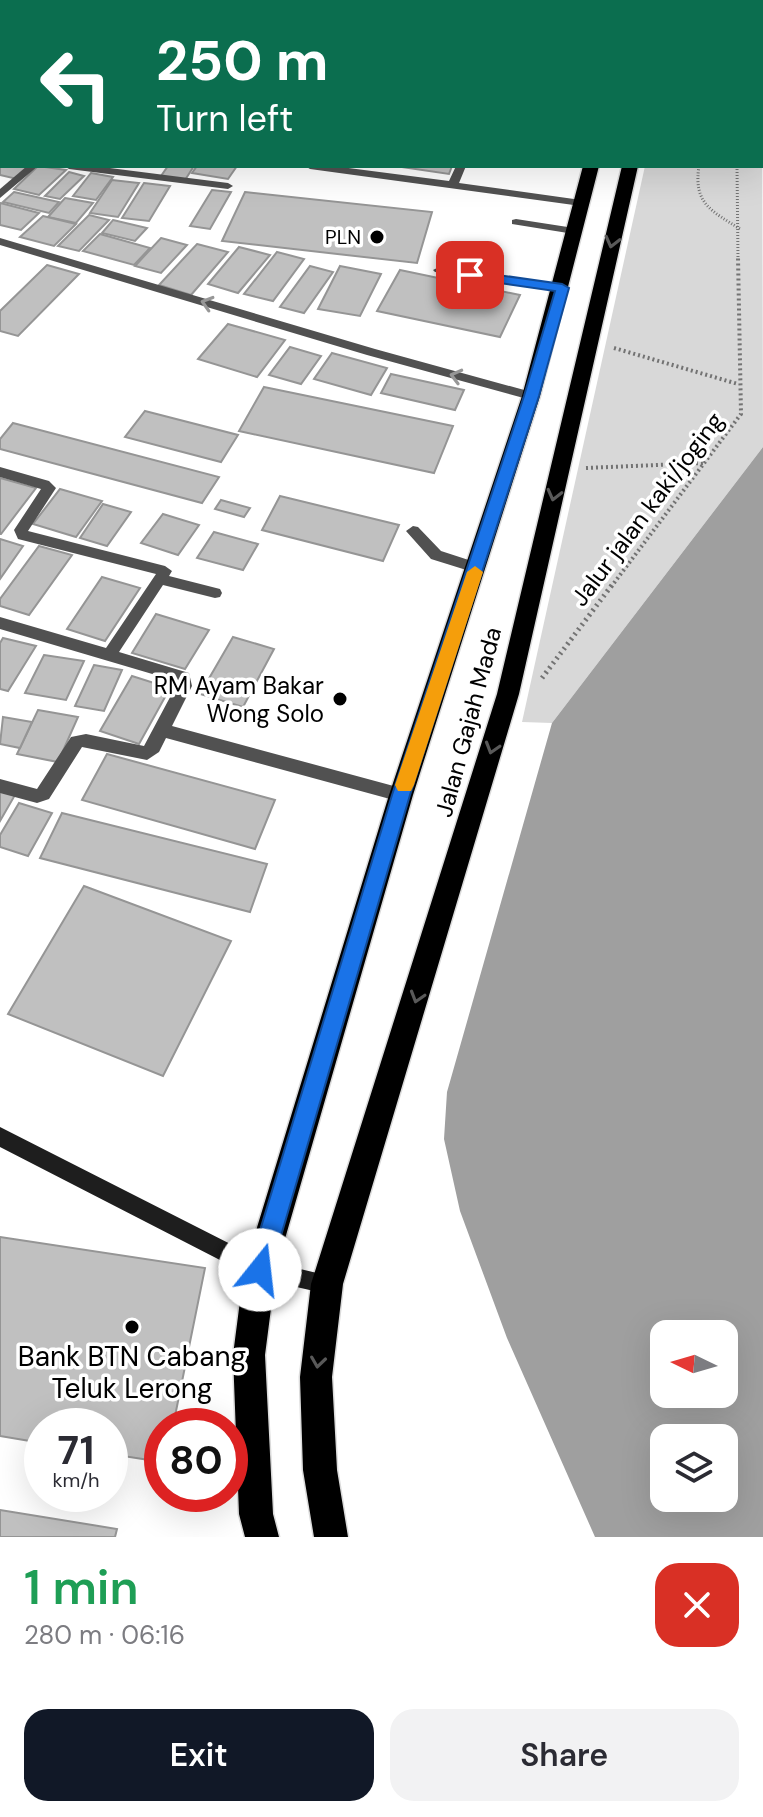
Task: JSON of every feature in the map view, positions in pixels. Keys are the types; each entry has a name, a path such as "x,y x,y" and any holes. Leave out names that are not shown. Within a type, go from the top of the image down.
{"highway":[{"name":"Jalan Gajah Mada","path":"262,1537 256,1514 249,1355 260,1270 401,795 531,396 562,288 590,168"},
{"name":"Jalan Gajah Mada","path":"331,1537 320,1470 316,1377 327,1284 508,694 630,168"}],"street":[{"path":"0,195 31,168"},
{"path":"85,168 228,186"},
{"path":"325,168 581,203"},
{"path":"453,185 460,168"},
{"path":"516,222 574,231"},
{"path":"0,241 371,352 531,396"},
{"path":"439,270 562,288"},
{"path":"0,472 49,488 21,533 165,571 110,654"},
{"path":"413,531 436,555 476,568"},
{"path":"161,579 215,593"},
{"path":"0,623 184,677 184,686 147,753 86,740 77,742 43,794 37,796 0,786"},
{"path":"162,730 401,795"},
{"path":"0,1137 260,1270 327,1284"}],"path":[{"path":"699,168 694,187 698,194 709,208 740,229"},
{"name":"Jalur jalan kaki/joging","path":"508,694 543,677 741,414 738,384 740,229 737,168"},
{"path":"589,342 738,384"},
{"path":"561,469 705,463"}],"shaded area":[{"path":"645,168 762,168 763,447 552,723 522,722"},
{"path":"763,447 763,1537 595,1537 507,1338 460,1211 444,1139 447,1092 552,723"}],"building":[{"path":"0,168 29,168 17,179 0,175"},
{"path":"36,168 66,170 39,195 14,189"},
{"path":"167,168 193,168 185,180 161,176"},
{"path":"196,168 236,168 228,179 192,173"},
{"path":"408,168 451,168 449,174"},
{"path":"69,172 84,176 60,199 45,196"},
{"path":"91,173 113,177 96,200 73,196"},
{"path":"112,180 139,183 118,217 90,213"},
{"path":"144,183 170,186 149,221 122,218"},
{"path":"212,190 231,192 210,229 190,226"},
{"path":"14,192 59,202 49,213 3,202"},
{"path":"245,192 432,212 417,263 222,241"},
{"path":"65,198 93,203 76,223 48,217"},
{"path":"0,203 39,213 21,230 0,225"},
{"path":"89,215 109,220 79,251 58,246"},
{"path":"43,216 76,224 54,246 20,237"},
{"path":"113,220 147,228 135,241 102,233"},
{"path":"100,234 150,248 134,265 83,251"},
{"path":"161,238 187,245 161,273 135,266"},
{"path":"197,244 228,252 191,295 159,285"},
{"path":"239,247 270,255 238,293 208,284"},
{"path":"277,252 304,259 273,301 244,294"},
{"path":"47,265 79,274 18,336 0,331 0,311"},
{"path":"310,266 333,272 304,313 280,307"},
{"path":"340,266 381,274 360,316 318,309"},
{"path":"400,270 520,295 500,337 377,311"},
{"path":"228,324 285,340 257,377 198,359"},
{"path":"290,347 321,356 301,384 269,375"},
{"path":"332,353 387,368 371,395 314,379"},
{"path":"391,374 464,390 455,410 381,393"},
{"path":"264,387 453,426 434,473 239,431"},
{"path":"145,411 238,435 221,462 125,437"},
{"path":"13,423 219,477 202,503 0,449 0,439"},
{"path":"0,478 36,488 1,534 0,534"},
{"path":"60,489 102,501 76,537 33,524"},
{"path":"280,496 399,525 383,561 262,530"},
{"path":"221,500 250,508 244,517 215,509"},
{"path":"103,504 131,512 107,546 80,538"},
{"path":"163,514 199,525 178,555 141,543"},
{"path":"214,532 258,544 243,570 197,558"},
{"path":"0,539 23,546 0,579"},
{"path":"39,546 72,555 29,615 0,606 0,599"},
{"path":"102,577 140,588 105,641 67,629"},
{"path":"156,614 209,630 185,669 132,653"},
{"path":"233,637 274,649 243,707 200,694"},
{"path":"3,638 36,646 8,691 0,689 0,643"},
{"path":"44,655 84,661 66,700 25,693"},
{"path":"94,665 122,670 104,711 75,706"},
{"path":"132,676 170,688 139,744 100,731"},
{"path":"38,710 78,717 58,762 17,754"},
{"path":"3,717 32,722 20,748 0,744"},
{"path":"107,754 275,800 255,849 82,800"},
{"path":"0,791 15,795 0,821"},
{"path":"19,803 52,813 28,856 0,847 0,835"},
{"path":"62,813 267,864 250,912 40,858"},
{"path":"84,886 231,941 163,1076 8,1014"},
{"path":"0,1237 205,1268 177,1408 144,1408 144,1459 128,1457 128,1408 24,1408 24,1440 0,1436"},
{"path":"0,1510 117,1529 115,1537 0,1537"}],"slow traffic":[{"path":"404,785 475,572"}],"place":[{"name":"PLN","path":"377,237"},
{"name":"RM Ayam Bakar Wong Solo","path":"340,699"},
{"name":"Bank BTN Cabang Teluk Lerong","path":"132,1327"}],"route":[{"path":"260,1270 401,795 531,396 562,288 470,275"}]}
